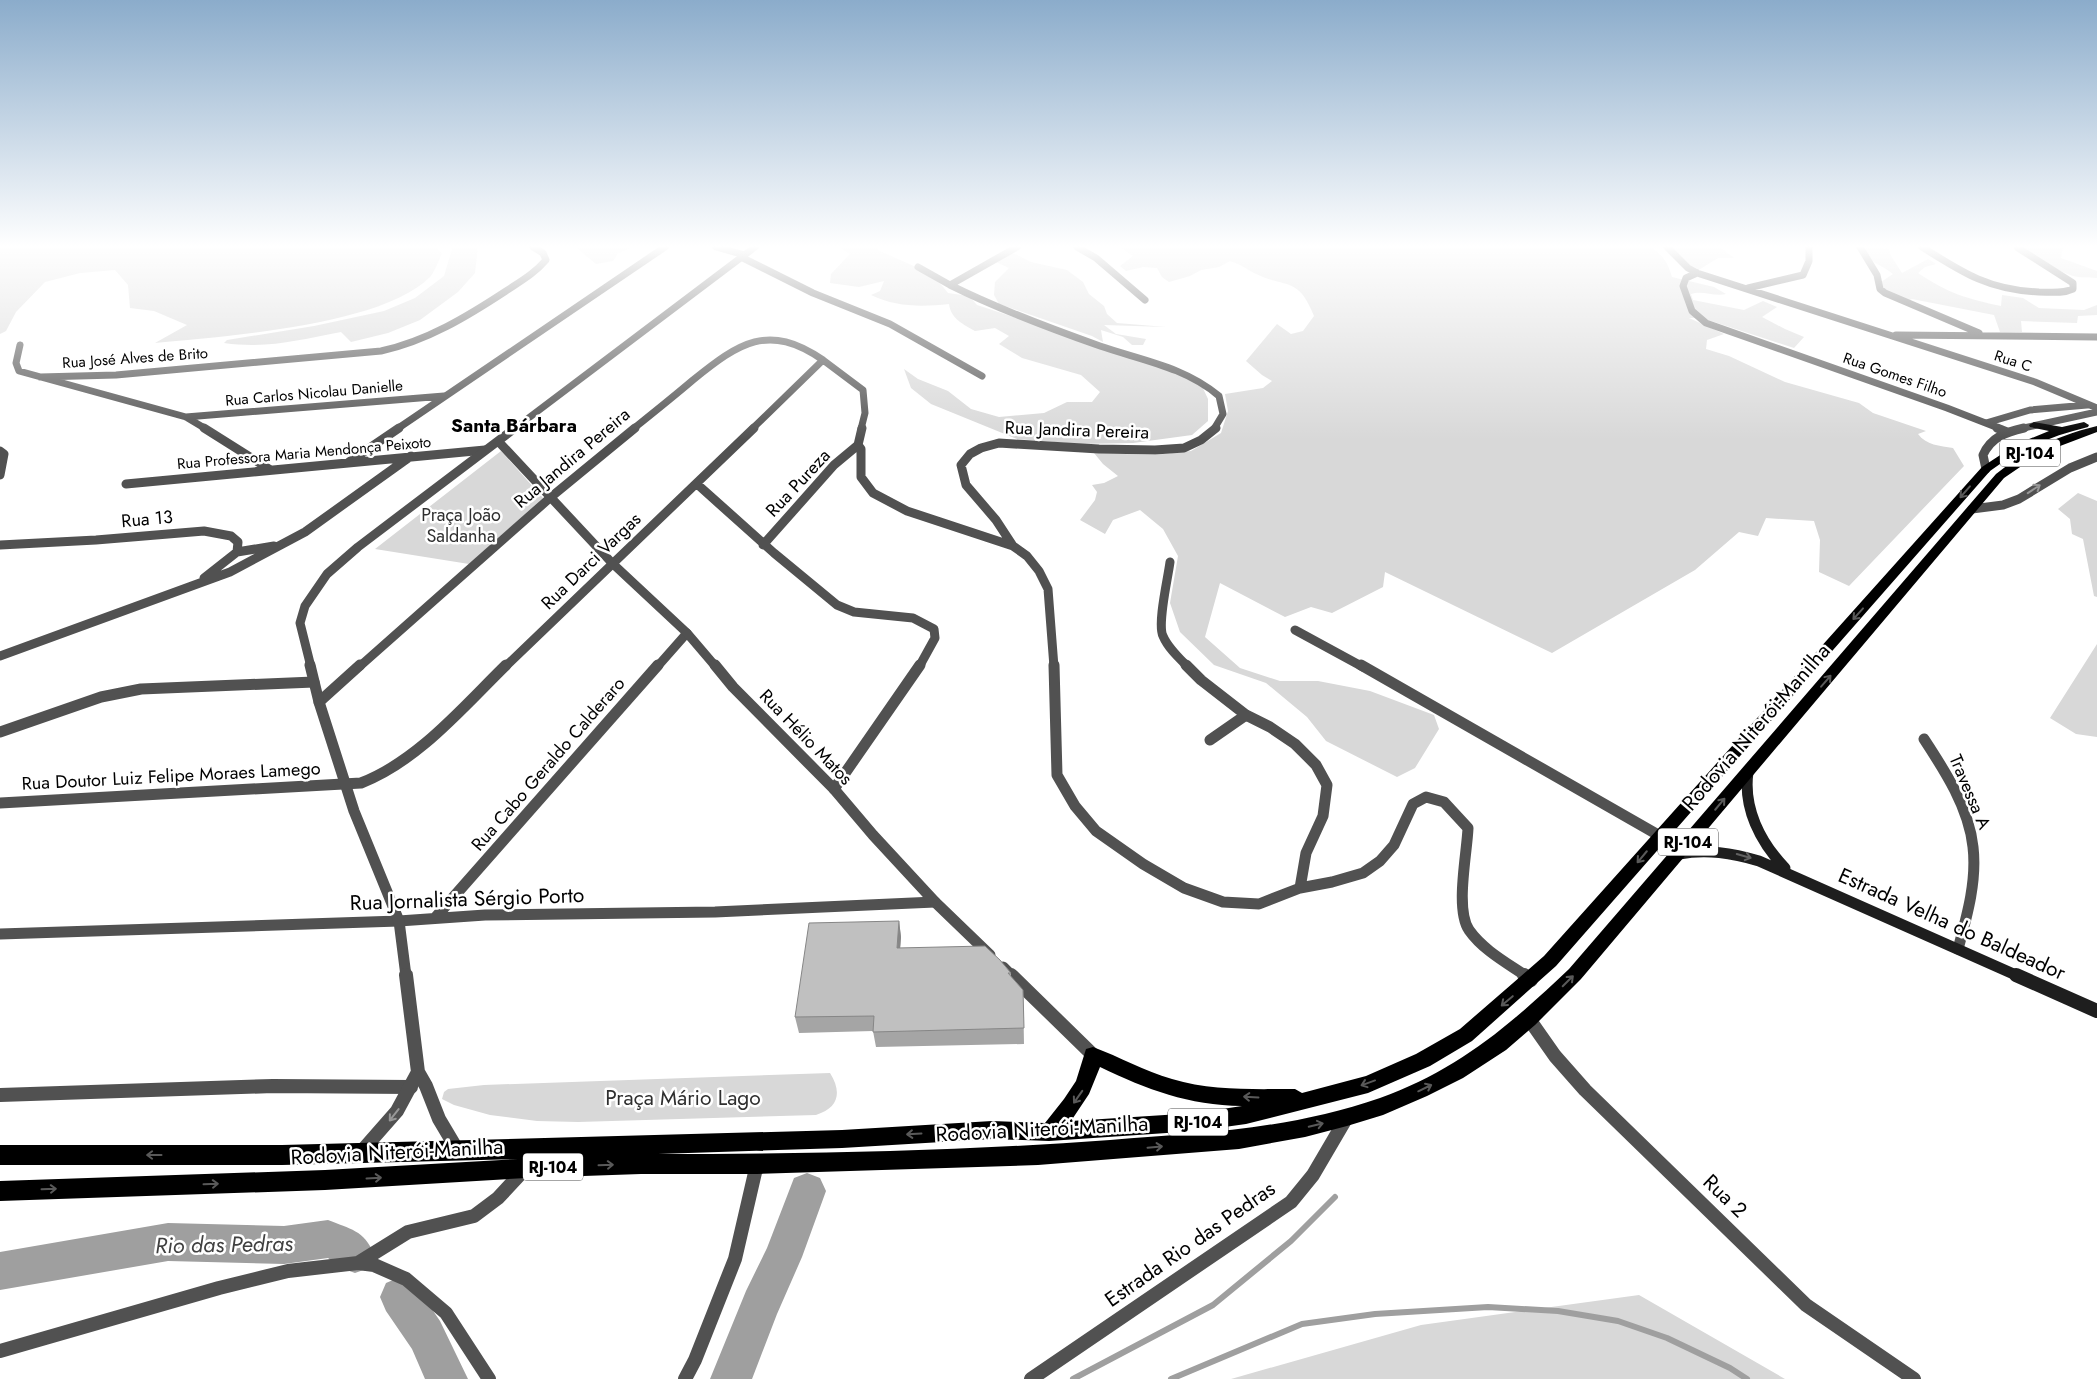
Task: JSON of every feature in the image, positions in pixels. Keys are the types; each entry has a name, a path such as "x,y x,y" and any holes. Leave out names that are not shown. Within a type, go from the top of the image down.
{"highway":[{"name":"Rodovia Niterói-Manilha","path":"0,1155 282,1155 842,1139 992,1130 1049,1132 1196,1122 1246,1115 1368,1084 1423,1060 1466,1035 1531,980 1560,950 1986,469 2006,453 2024,443 2061,430 2097,422"},
{"path":"2034,425 2061,430"},
{"name":"Rodovia Niterói-Manilha","path":"0,1191 325,1180 526,1168 641,1164 757,1164 1028,1156 1116,1151 1239,1140 1305,1128 1346,1117 1420,1090 1456,1072 1499,1044 1529,1019 1575,974 2000,476 2018,460 2055,442 2097,429"},
{"path":"1049,1132 1069,1109 1086,1084 1093,1055 1149,1080 1182,1091 1255,1098 1317,1098"}],"main road":[{"name":"Estrada Velha do Baldeador","path":"1749,769 1745,783 1752,814 1767,847 1777,862 1791,874"},
{"name":"Estrada Velha do Baldeador","path":"1678,854 1700,850 1729,852 1759,861 2097,1011"}],"street":[{"name":"Rua José Alves de Brito","path":"40,376 116,375 362,354 398,347 438,331 474,311"},
{"path":"349,462 570,311"},
{"path":"458,1151 437,1114 426,1086 418,1072 399,921 354,811 345,784 319,702 300,623 305,606 315,588 327,574 358,547 672,311"},
{"path":"859,311 890,324 982,376"},
{"name":"Rua Jandira Pereira","path":"1010,311 1067,334 1176,369 1194,377 1219,396 1223,414 1216,428 1201,440 1184,448 1155,450 1099,449 999,444 981,448 970,454 961,465 966,486 996,520 1013,546 1027,556 1039,571 1048,589 1055,683 1054,756 1057,775 1075,806 1096,831 1143,864 1184,888 1224,902 1259,904 1300,888 1363,874 1380,861 1394,844 1414,804 1426,797 1435,798 1444,802 1468,828 1461,901 1468,929 1484,946 1531,980"},
{"name":"Rua Gomes Filho","path":"1692,311 1697,317 1720,328 2007,432"},
{"name":"Rua C","path":"1817,311 2035,382 2095,408"},
{"path":"1926,311 1985,336"},
{"path":"1887,335 2097,337"},
{"name":"Rua Jandira Pereira","path":"319,702 551,497 725,354 750,342 766,339 797,343 823,360"},
{"path":"20,344 16,363 19,371 186,417 270,469"},
{"path":"823,360 863,390 865,413 858,445 861,449 861,477 872,493 907,511 1013,546"},
{"name":"Rua Darci Vargas","path":"345,784 361,783 379,776 415,752 697,484 823,360"},
{"name":"Rua Carlos Nicolau Danielle","path":"186,417 445,396"},
{"path":"1986,423 2030,410 2095,408"},
{"path":"1986,469 1983,455 1986,448 1992,441 2007,432 2095,408"},
{"name":"Rua Hélio Matos","path":"498,441 612,563 687,633 732,687 834,789 873,835 935,902 1093,1055"},
{"name":"Rua Pureza","path":"762,545 834,465 858,445"},
{"name":"Rua Professora Maria Mendonça Peixoto","path":"126,484 485,450"},
{"path":"0,451 4,454 4,462 0,475"},
{"path":"0,656 230,572 305,532 411,456"},
{"path":"1972,509 2003,505 2019,499 2070,468 2095,459"},
{"path":"697,484 762,545 830,600 843,608 857,613 916,618 928,622 934,628 935,638 921,664 834,789"},
{"name":"Rua 13","path":"0,545 96,540 204,531 231,536 238,542 237,552"},
{"path":"198,584 237,552 283,545"},
{"path":"1170,562 1161,623 1162,635 1173,652 1201,680 1246,715 1270,727 1295,744 1316,766 1327,785 1323,816 1306,854 1300,888"},
{"path":"1295,630 1362,666 1660,836"},
{"name":"Rua Cabo Geraldo Calderaro","path":"435,918 687,633"},
{"path":"0,732 101,697 141,689 314,682"},
{"path":"1210,740 1246,715"},
{"name":"Travessa A","path":"1924,739 1943,770 1962,808 1973,845 1970,901 1958,949"},
{"name":"Rua Doutor Luiz Felipe Moraes Lamego","path":"0,803 345,784"},
{"name":"Rua Jornalista Sérgio Porto","path":"0,934 399,921 485,915 715,912 935,902"},
{"name":"Rua 2","path":"1529,1019 1555,1056 1585,1090 1806,1305 1914,1379"},
{"path":"360,1152 397,1111 418,1072"},
{"path":"0,1095 273,1086 411,1087"},
{"name":"Estrada Rio das Pedras","path":"1031,1379 1291,1202 1313,1175 1346,1117"},
{"path":"685,1379 695,1360 735,1259 757,1164"},
{"path":"358,1263 408,1232 474,1216 498,1198 526,1168"},
{"path":"0,1351 219,1288 288,1271 358,1263 374,1265 406,1279 446,1313 489,1379"}],"green space":[{"path":"0,311 17,311 6,331 0,334"},
{"path":"155,311 362,311 300,326 221,337 155,343 187,325"},
{"path":"382,311 432,311 420,320 388,333 351,342 341,332 297,341 269,344 240,345 224,343 227,340 314,326"},
{"path":"951,311 996,311 1154,363 1201,384 1208,399 1208,421 1192,435 1133,443 1080,444 1017,439 931,404 911,388 904,369 918,379 948,391 971,409 999,417 1044,413 1067,402 1092,402 1100,392 1081,375 1022,358 999,344 1009,336 995,328 975,331"},
{"path":"1020,311 1106,311 1117,323 1166,327 1104,325 1116,334 1146,339 1143,345 1132,345 1123,337 1101,330 1103,342 1092,336"},
{"path":"1312,311 1770,311 1762,317 1804,337 1794,348 1702,318 1689,318 1724,334 1707,340 1706,349 1729,356 1785,382 1859,403 1873,413 1926,431 1918,434 1929,443 1953,448 1964,466 1849,586 1819,572 1820,540 1814,521 1766,518 1758,536 1739,532 1695,570 1552,653 1385,572 1383,587 1332,613 1311,607 1285,617 1220,583 1205,637 1240,668 1280,681 1318,681 1370,691 1434,715 1439,729 1415,768 1397,777 1326,741 1307,717 1266,683 1214,665 1180,632 1170,603 1178,556 1163,529 1140,510 1113,520 1105,534 1080,520 1095,500 1097,492 1092,485 1104,483 1118,476 1103,464 1094,453 1154,455 1191,451 1221,433 1228,411 1225,394 1263,388 1272,381 1246,361 1277,324 1291,334 1303,331 1314,316"},
{"path":"1975,311 2097,311 2097,315 2078,316 2077,323 2021,321 2022,332 2000,332 1994,315"},
{"name":"Praça João Saldanha","path":"501,451 543,498 469,564 375,549"},
{"path":"2078,493 2097,501 2097,597 2094,596 2083,539 2072,534 2070,519 2058,509"},
{"path":"2097,644 2097,737 2076,734 2050,718"},
{"name":"Praça Mário Lago","path":"830,1073 837,1093 834,1104 824,1112 816,1115 578,1122 537,1121 490,1115 454,1105 442,1099 444,1092 448,1089 484,1085"},
{"path":"1639,1295 1785,1379 1231,1379 1421,1325"}],"building":[{"path":"899,921 897,948 985,946 1000,960 1011,973 1008,973 1023,990 1024,1028 873,1032 874,1016 795,1017 809,923"}],"waterway":[{"path":"731,1379 760,1305 783,1257 807,1191"},
{"path":"1073,1379 1213,1305 1291,1241 1335,1197"},
{"name":"Rio das Pedras","path":"0,1271 168,1242 284,1245 328,1239 343,1245 355,1254"},
{"name":"Rio das Pedras","path":"400,1297 426,1335 447,1379"},
{"path":"1171,1379 1302,1324 1375,1314 1488,1307 1558,1311 1618,1321 1667,1338 1730,1368 1747,1379"}],"district":[{"name":"Santa Bárbara","path":"514,425"}]}
